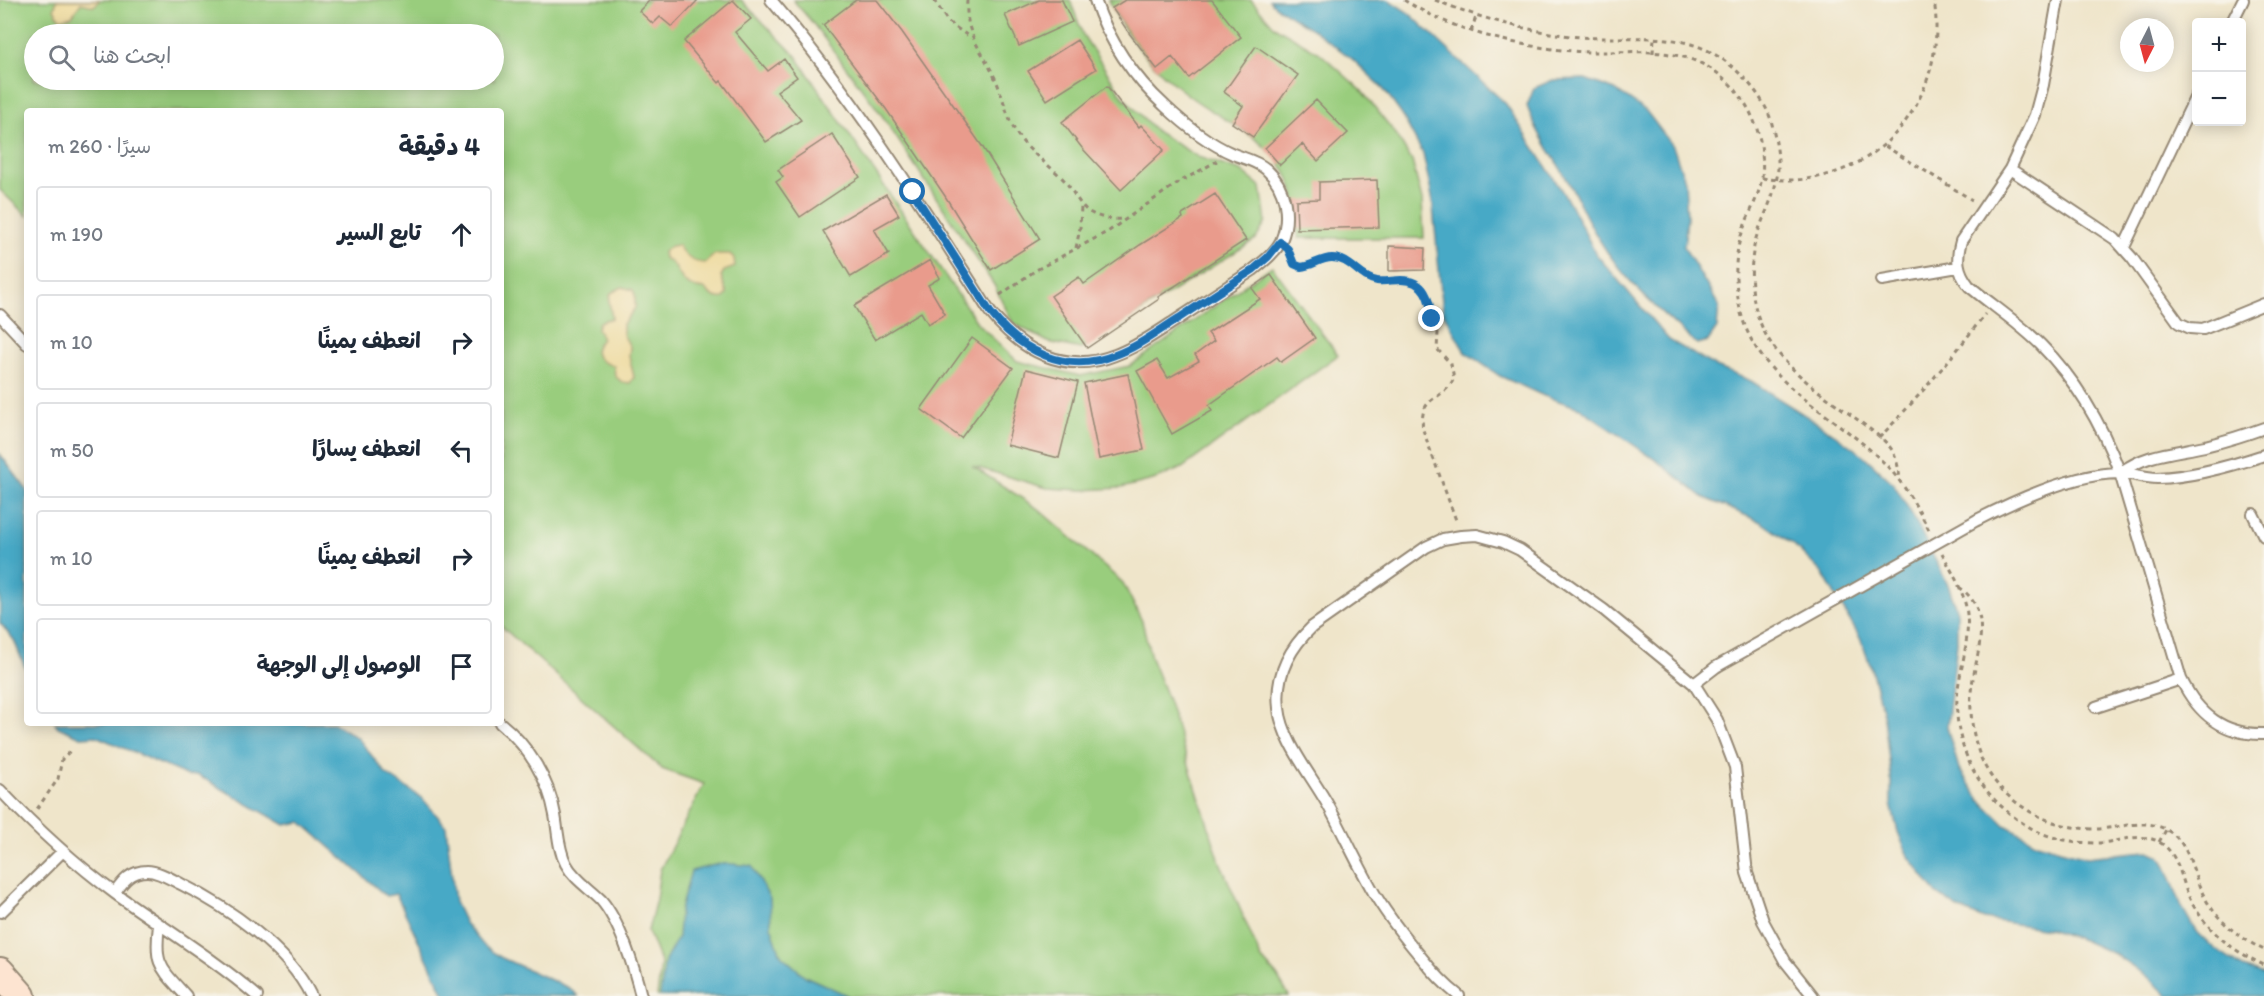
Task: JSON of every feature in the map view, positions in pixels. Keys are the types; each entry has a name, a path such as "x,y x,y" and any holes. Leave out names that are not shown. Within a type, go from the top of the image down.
{"street":[{"path":"0,972 21,996"}],"lane":[{"path":"771,0 856,109 1004,330 1023,345 1044,356 1067,361 1090,361 1113,356 1135,346 1253,270 1280,242 1286,223 1286,203 1278,184 1266,169 1249,159 1231,153 1188,125 1165,106 1138,77 1115,44 1095,0"},
{"path":"2058,0 2043,85 2035,115 2010,170 1962,241 1958,254 1958,267 1962,278 1969,286 2040,344 2061,367 2096,417 2110,444 2120,473 2181,679 2190,696 2202,712 2218,724 2237,731 2264,734"},
{"path":"2234,18 2243,0"},
{"path":"2124,248 2192,104"},
{"path":"2010,170 2106,231 2124,248 2179,322 2190,328 2210,327 2264,304"},
{"path":"1882,280 1958,267"},
{"path":"0,315 24,341"},
{"path":"2120,473 2135,462 2149,456 2206,445 2264,428"},
{"path":"1694,684 1716,668 2011,503 2047,489 2084,479 2120,473 2153,478 2169,477 2264,455"},
{"path":"2253,514 2264,536"},
{"path":"1459,996 1410,944 1376,897 1328,806 1290,741 1279,709 1278,691 1287,657 1299,639 1312,627 1426,547 1443,539 1461,536 1490,537 1520,550 1604,610 1694,684 1717,720 1735,767 1747,873 1763,921 1785,962 1813,996"},
{"path":"2096,707 2181,679"},
{"path":"503,726 528,752 545,781 555,814 558,840 566,864 582,885 600,899 614,918 641,996"},
{"path":"0,790 62,852 159,925 201,952 257,996"},
{"path":"1,912 62,852"},
{"path":"115,893 123,881 134,873 148,871 162,875 202,895 240,920 274,949 304,982 311,996"},
{"path":"159,925 157,945 159,964 186,996"}],"path":[{"path":"934,0 948,22 973,39"},
{"path":"968,0 968,26 973,39 990,66 1013,127 1020,139 1068,184 1081,206 1101,217 1124,219"},
{"path":"1404,0 1421,10 1471,31 1518,44 1573,51 1671,54 1698,62 1722,77 1742,97 1756,122 1762,150 1762,178 1741,237 1735,271 1739,305 1751,340 1772,371 1799,396 1880,459 1900,483 1933,537"},
{"path":"1435,0 1476,16 1521,29 1574,36 1674,39 1704,48 1732,65 1754,88 1770,117 1778,148 1777,180 1755,241 1751,271 1754,302 1765,333 1783,361 1891,449 1898,466 1900,483"},
{"path":"1762,178 1777,180 1815,177 1852,166 1885,146 1904,125 1919,101 1930,75 1936,47 1937,19 1934,0"},
{"path":"1471,31 1476,16"},
{"path":"1653,53 1654,38"},
{"path":"1885,146 1983,207"},
{"path":"1000,295 1036,270 1109,231 1176,184 1231,153"},
{"path":"1076,249 1081,206"},
{"path":"1280,242 1288,249 1294,264 1301,267 1324,259 1341,259 1369,278 1384,282 1411,281 1420,285 1426,292 1438,333 1437,349 1451,364 1454,378 1447,388 1428,402 1421,418 1423,430 1461,536"},
{"path":"1879,438 1920,396 1992,306"},
{"path":"1938,547 1959,586 1966,608 1967,630 1957,692 1958,725 1966,757 1982,787 2005,811 2032,829 2064,840 2097,843 2142,837 2159,842 2173,855 2192,903 2212,931 2238,953 2264,965"},
{"path":"1959,586 1969,593 1980,614 1981,631 1971,693 1971,723 1979,752 1993,778 2013,800 2039,817 2067,826 2097,829 2142,824 2155,825 2166,830 2184,847 2204,897 2222,922 2246,941 2264,950"},
{"path":"28,820 54,786 62,759 72,749"},
{"path":"2159,842 2166,830"}],"green space":[{"path":"0,0 741,0 796,56 978,324 1017,361 1080,376 1130,366 1272,266 1338,355 1182,468 1153,480 1121,488 1083,490 1047,488 972,466 1037,508 1123,583 1142,621 1151,658 1168,700 1220,862 1261,958 1277,976 1289,996 657,996 661,964 648,931 660,870 704,784 662,769 504,629 504,108 24,108 24,213 0,190"},
{"path":"793,0 1070,0 1083,35 1123,97 1157,132 1198,157 1241,171 1261,187 1266,222 1256,239 1081,349 1048,342 1013,323 994,285 881,114"},
{"path":"1109,0 1251,0 1274,26 1321,54 1361,90 1395,133 1412,161 1422,200 1424,238 1299,238 1294,194 1281,164 1258,141 1188,95 1164,75 1132,40"}],"sand":[{"path":"57,0 99,1 94,6 81,3 72,16 60,19 54,9"},
{"path":"678,245 686,256 697,262 705,263 715,254 730,254 734,258 735,267 724,271 721,276 727,294 724,298 715,297 705,289 688,285 674,266 664,258 663,252 671,246"},
{"path":"622,287 633,290 635,295 635,308 623,324 623,334 630,347 629,356 634,377 630,383 622,382 615,376 614,366 603,362 595,352 602,339 597,328 599,322 612,318 609,301 611,293"}],"water":[{"path":"1269,0 1389,0 1409,13 1506,104 1569,202 1596,254 1669,340 1716,367 1751,381 1830,431 1864,456 1893,483 1913,516 1949,587 1957,612 1957,643 1947,727 1959,769 1980,800 2005,825 2037,843 2087,857 2149,851 2160,856 2182,907 2195,930 2215,949 2243,968 2264,975 2264,996 2168,996 2147,976 2114,954 2083,940 2048,929 1984,919 1960,909 1936,893 1907,854 1898,832 1891,804 1891,777 1884,718 1870,664 1860,638 1823,574 1794,545 1761,522 1703,497 1657,461 1580,408 1544,396 1500,376 1465,352 1443,312 1432,197 1423,154 1402,115 1381,86 1351,58"},
{"path":"1585,79 1615,90 1646,111 1673,146 1685,181 1687,218 1684,247 1719,306 1717,328 1708,341 1697,344 1656,307 1618,267 1593,230 1573,189 1536,126 1527,106 1534,88 1553,80"},
{"path":"0,454 24,486 24,665 14,640 0,623"},
{"path":"339,726 358,738 386,774 422,798 446,826 455,902 465,923 484,946 502,958 569,988 578,996 445,996 396,894 386,896 301,822 285,825 198,775 188,776 96,736 81,737 58,727"},
{"path":"722,863 752,866 770,899 771,926 781,955 805,976 849,996 660,996 665,961 678,937 680,910 691,871"}],"building":[{"path":"650,0 698,0 672,27 660,17 653,24 639,11"},
{"path":"733,0 751,19 735,32 768,71 784,59 797,77 777,91 801,120 766,142 721,81 719,83 684,41"},
{"path":"856,0 877,0 902,32 982,146 1040,239 991,270 945,196 886,109 823,25"},
{"path":"1039,0 1062,0 1072,22 1019,46 1005,15"},
{"path":"1125,0 1212,0 1241,37 1189,78 1172,57 1157,69 1112,8"},
{"path":"1077,40 1096,69 1047,100 1028,71"},
{"path":"1256,46 1298,75 1253,137 1232,123 1243,106 1224,92"},
{"path":"1107,86 1139,127 1141,125 1164,150 1121,190 1082,148 1062,122"},
{"path":"1316,100 1348,133 1318,161 1302,144 1280,165 1265,148"},
{"path":"832,134 860,177 800,217 776,182 783,177 778,170"},
{"path":"1377,180 1379,227 1297,229 1296,200 1319,199 1319,182"},
{"path":"886,194 899,215 874,229 889,254 851,277 823,231"},
{"path":"1215,194 1246,240 1158,297 1159,299 1087,348 1051,296 1079,277 1084,284"},
{"path":"1389,246 1425,248 1424,270 1389,271"},
{"path":"930,260 940,278 928,285 945,314 928,324 921,312 875,340 854,306"},
{"path":"1271,275 1315,338 1281,362 1277,357 1209,405 1212,411 1172,434 1137,371 1157,360 1168,378 1199,361 1195,355 1214,341 1208,333 1260,299 1252,288"},
{"path":"972,338 1013,368 961,438 921,409"},
{"path":"1026,369 1078,382 1059,458 1007,445"},
{"path":"1128,374 1144,450 1099,459 1084,383"}],"route":[{"path":"913,192 1004,330 1023,345 1044,356 1067,361 1090,361 1113,356 1135,346 1253,270 1280,242 1288,249 1292,261 1297,266 1305,267 1324,259 1341,259 1362,274 1377,281 1401,280 1420,285 1430,301 1432,319"}]}
